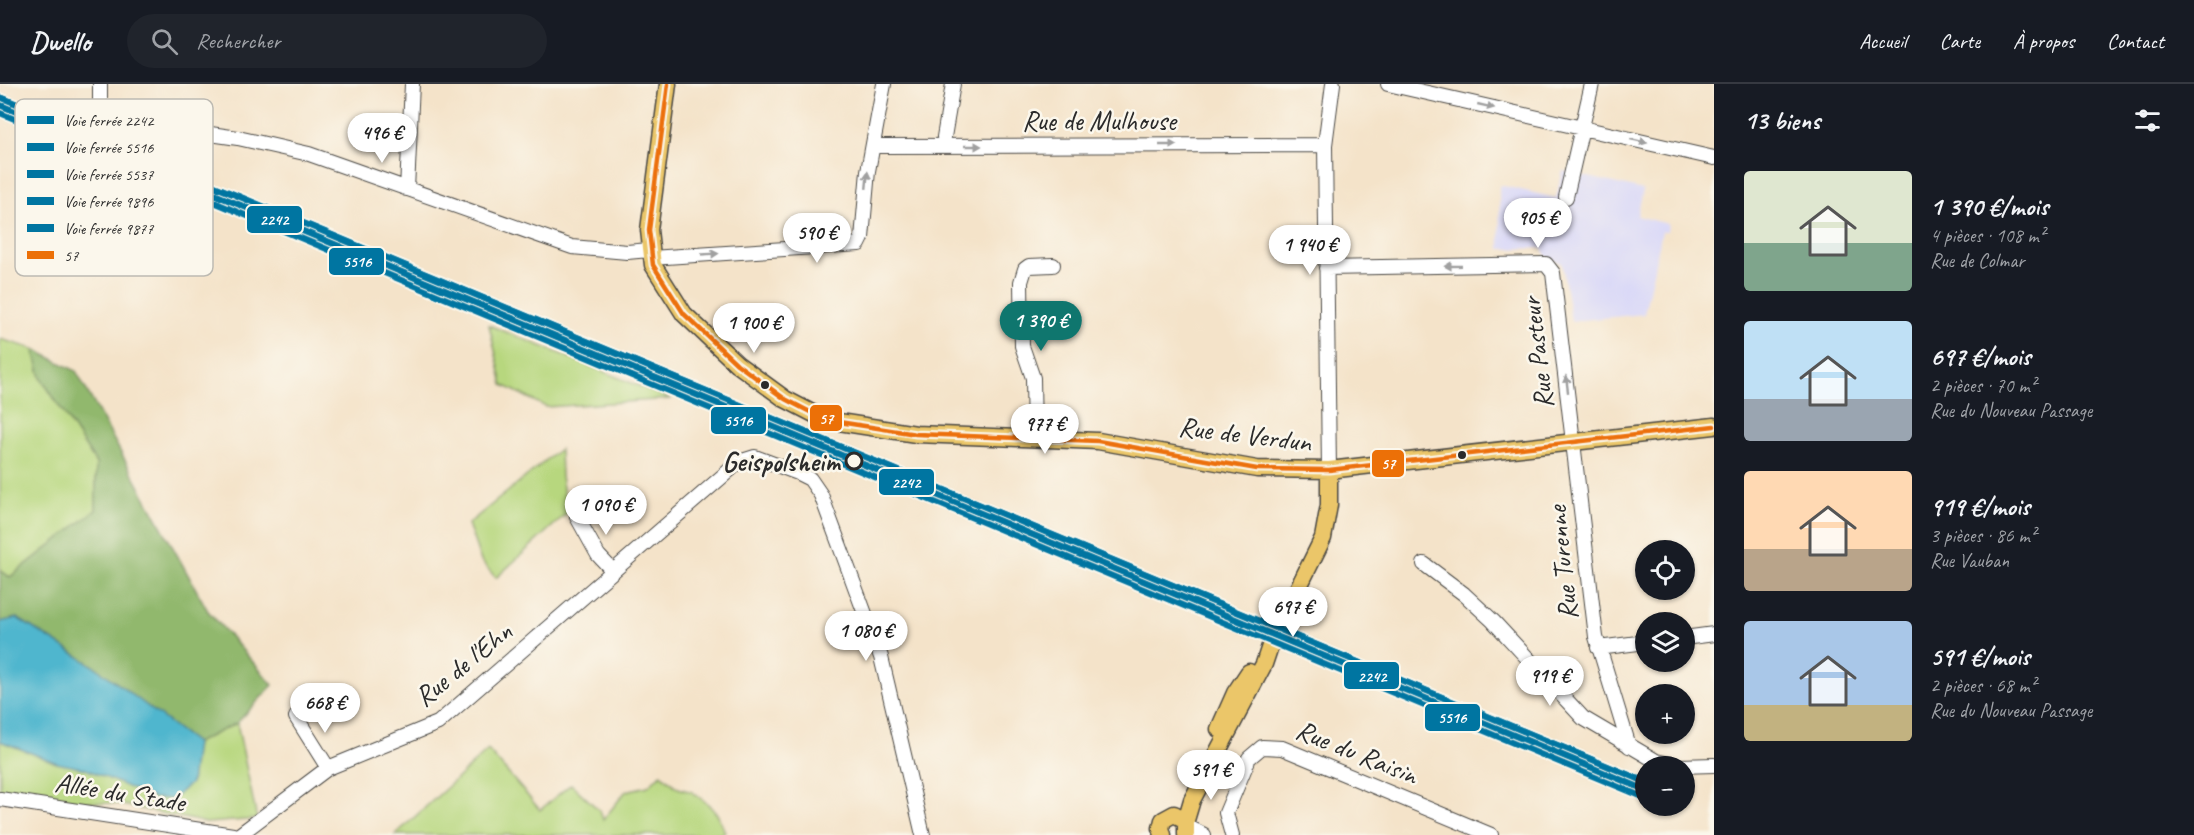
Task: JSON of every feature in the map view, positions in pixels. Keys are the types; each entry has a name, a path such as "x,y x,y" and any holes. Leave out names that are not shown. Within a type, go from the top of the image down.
{"main road":[{"path":"650,254 654,180 668,84"},
{"name":"Rue de Verdun","path":"650,254 664,285 684,314 737,364 777,393 814,414 858,425 916,434 1034,437 1118,444 1257,469 1329,470 1714,426"},
{"path":"1158,833 1166,817 1183,824 1192,800 1264,664 1271,643 1323,538 1329,505 1329,470"}],"street":[{"path":"100,84 100,99"},
{"path":"407,189 412,84"},
{"path":"213,134 309,154 572,247 650,254 859,244 862,238 868,171 884,84"},
{"path":"944,137 953,84"},
{"path":"1329,470 1325,145 1333,84"},
{"path":"1388,84 1714,158"},
{"path":"1566,197 1592,84"},
{"name":"Rue de Mulhouse","path":"873,146 1325,145"},
{"path":"1034,437 1033,378 1022,346 1021,282 1025,269 1029,266 1053,264"},
{"name":"Rue Pasteur","path":"1326,268 1546,264 1553,273 1556,290 1574,442"},
{"name":"Rue Turenne","path":"1574,442 1598,648 1629,746"},
{"name":"Rue de l'Ehn","path":"239,835 327,768 438,723 746,459 760,458 805,476 814,483 859,592 881,657 923,835"},
{"path":"577,517 598,555 613,571"},
{"path":"1424,564 1464,594 1493,621 1583,718 1649,758 1670,765 1714,765"},
{"path":"1695,637 1714,634"},
{"path":"1598,648 1635,643"},
{"path":"296,717 327,768"},
{"name":"Rue du Raisin","path":"1232,835 1226,813 1243,769 1256,750 1269,746 1282,748 1491,835"},
{"name":"Allée du Stade","path":"0,799 233,835"},
{"path":"1183,824 1204,835"}],"shaded area":[{"path":"1563,171 1643,190 1637,216 1668,224 1667,231 1662,231 1644,314 1571,321 1562,263 1547,258 1542,248 1500,249 1499,185 1556,198"}],"green space":[{"path":"489,325 671,399 546,407 503,385"},
{"path":"0,339 34,349 41,378 96,463 96,510 10,577 0,571"},
{"path":"34,349 76,371 208,611 273,685 237,723 196,743 97,668 17,618 0,622 0,571 10,577 96,510 96,463 41,378"},
{"path":"560,449 561,476 567,513 496,578 481,561 468,524"},
{"path":"237,723 257,819 207,823 118,804 45,799 0,792 0,741 57,763 191,783 196,743"},
{"path":"488,750 540,810 571,784 600,811 603,820 626,791 648,786 661,774 678,788 692,792 708,804 717,814 725,832 719,835 395,835"}],"water":[{"path":"17,618 97,668 196,743 191,783 173,799 153,798 86,769 57,763 0,741 0,622"}],"rail line":[{"name":"5537","path":"0,97 15,103"},
{"name":"9896","path":"3,98 15,103"},
{"name":"2242","path":"0,105 15,111"},
{"name":"9877","path":"0,105 15,111"},
{"name":"5516","path":"0,113 15,119"},
{"name":"9896","path":"213,185 1635,777"},
{"name":"5537","path":"213,186 1635,777"},
{"name":"2242","path":"213,194 1635,785"},
{"name":"9877","path":"213,194 1635,786"},
{"name":"5516","path":"213,202 1635,794"}],"transit line":[{"name":"57","path":"668,84 649,230 653,265 684,314 737,364 785,399 814,414 839,422 916,434 1098,441 1257,469 1329,470 1714,426"}],"place":[{"name":"Geispolsheim","path":"854,461"}]}
